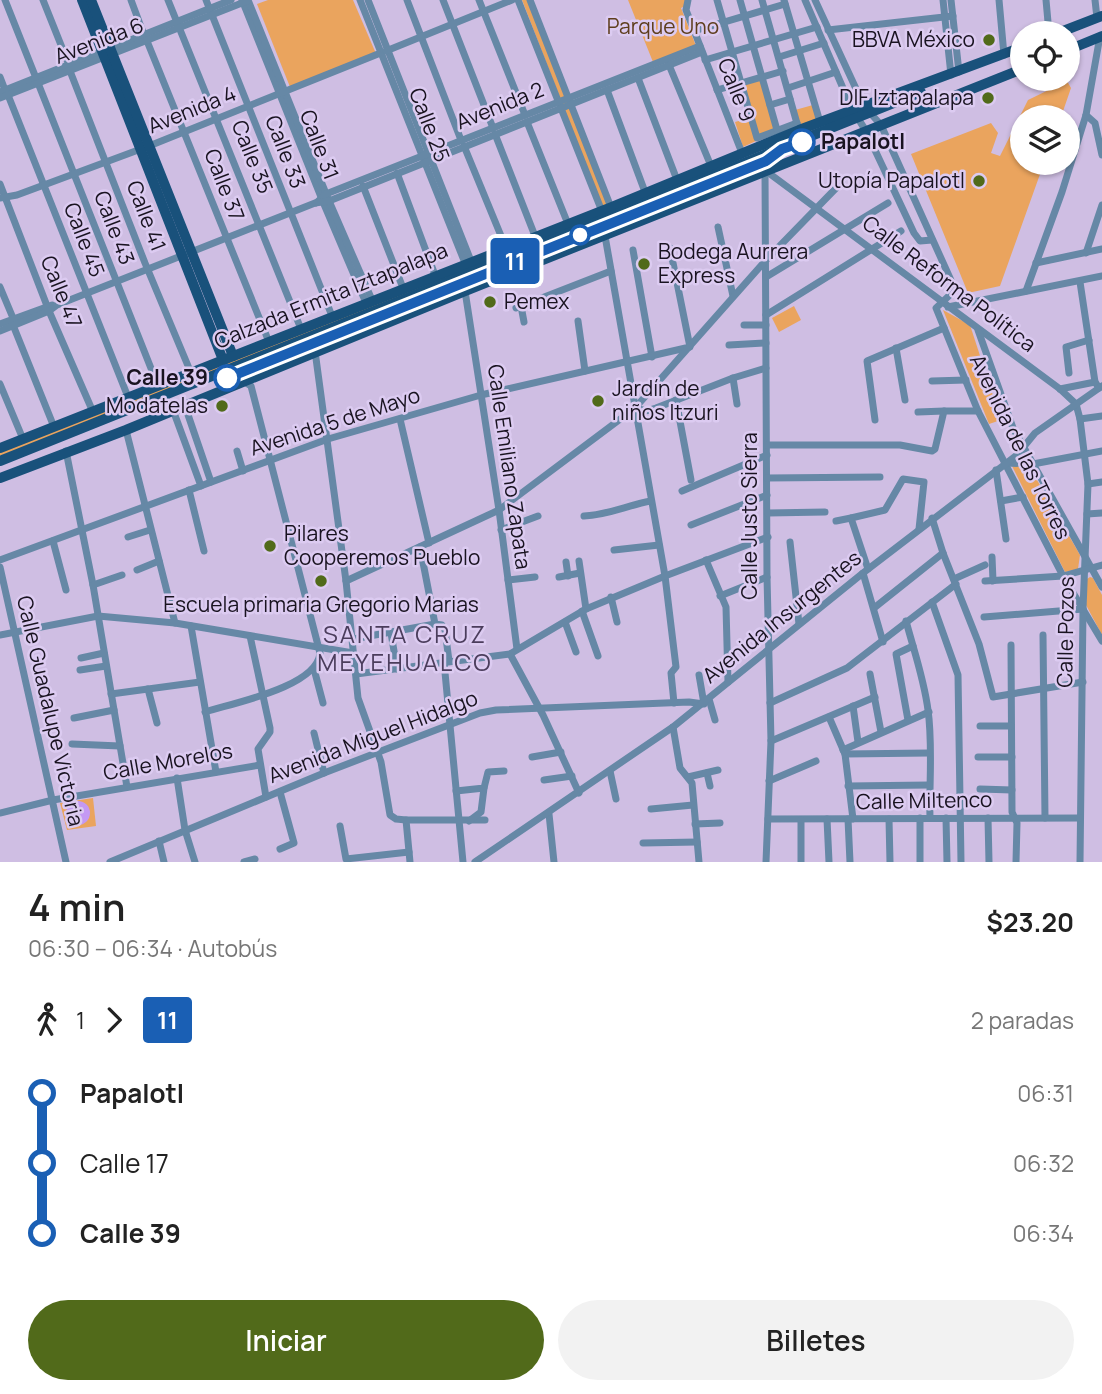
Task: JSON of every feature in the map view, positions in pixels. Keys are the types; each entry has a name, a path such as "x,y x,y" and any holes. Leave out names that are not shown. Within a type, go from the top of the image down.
{"main road":[{"path":"82,0 107,53 230,363"},
{"path":"91,0 107,53"},
{"path":"1080,24 1099,17"},
{"path":"1080,45 1101,36"},
{"name":"Calzada Ermita Iztapalapa","path":"0,461 230,363 608,215 1010,52"},
{"path":"0,478 126,430 315,351 1010,74"},
{"name":"Calzada Ermita Iztapalapa","path":"0,448 191,373 230,363 302,328 535,236 568,224 608,215 645,192 798,127 856,113"}],"street":[{"name":"Calle 43","path":"5,0 158,386"},
{"name":"Calle 41","path":"43,0 147,269 191,373"},
{"name":"Calle 37","path":"131,0 269,342"},
{"name":"Calle 35","path":"168,0 302,328"},
{"name":"Calle 33","path":"206,0 332,316"},
{"name":"Avenida 6","path":"210,12 231,0"},
{"name":"Calle 25","path":"360,0 468,262"},
{"name":"Calle 25","path":"368,0 382,52"},
{"path":"407,0 506,248"},
{"path":"443,0 535,236"},
{"path":"480,0 568,224"},
{"name":"Avenida 4","path":"3,201 249,107 512,0"},
{"path":"518,0 608,215"},
{"path":"530,0 571,101 608,215 605,236 665,576 676,667 670,673 674,703"},
{"name":"Calle 9","path":"688,0 686,10 742,153"},
{"path":"718,0 758,138 798,127 762,0"},
{"path":"740,0 777,131"},
{"path":"943,0 949,17"},
{"path":"951,0 949,17 955,73"},
{"path":"999,0 1004,55"},
{"path":"1046,0 1048,21"},
{"path":"1095,0 1099,17"},
{"name":"Avenida 6","path":"3,94 210,12 247,1"},
{"name":"Calle 31","path":"247,1 323,199 369,302"},
{"path":"810,1 817,27 838,76 917,239 932,240"},
{"path":"810,1 828,30 867,109 881,125 954,287 944,305"},
{"path":"694,31 785,2 820,122"},
{"path":"828,30 949,17"},
{"name":"Avenida 2","path":"0,331 13,322 186,253 560,105 702,52 734,51 817,27"},
{"path":"1026,291 1062,192 1086,115 1101,36"},
{"path":"779,57 824,43"},
{"name":"Avenida 2","path":"571,101 607,90 702,52"},
{"path":"669,65 710,166"},
{"path":"718,90 783,71"},
{"path":"788,88 849,75"},
{"name":"Calle 45","path":"0,77 3,94 43,184 128,397"},
{"path":"638,78 677,180"},
{"path":"607,90 645,192"},
{"path":"770,105 790,99"},
{"path":"1086,115 1095,122 1102,155"},
{"name":"Avenida 2","path":"323,199 397,173 427,158"},
{"name":"Calle Reforma Política","path":"765,170 944,305 1060,388 1076,404"},
{"name":"Calle Justo Sierra","path":"765,170 767,577 771,741 766,862"},
{"path":"397,173 435,275"},
{"path":"346,581 499,510 635,408 733,296 842,182"},
{"name":"Calle 47","path":"0,184 3,201 93,412"},
{"path":"363,186 403,288"},
{"path":"766,277 888,203"},
{"path":"1086,253 1102,205"},
{"path":"718,227 733,296"},
{"path":"766,315 901,231"},
{"path":"670,248 690,347"},
{"path":"1036,263 1102,249"},
{"path":"633,250 652,357"},
{"path":"524,322 519,307 611,271"},
{"path":"944,305 1102,276"},
{"path":"1060,388 1098,385 1080,282"},
{"path":"0,287 54,427"},
{"name":"Calle Emiliano Zapata","path":"465,291 499,510 517,649"},
{"name":"Avenida de las Torres","path":"944,305 936,308 978,411 1063,576 1102,641"},
{"path":"578,321 585,371"},
{"name":"Avenida 2","path":"0,324 13,322"},
{"path":"744,325 766,325"},
{"path":"875,420 867,361 944,328"},
{"name":"Avenida de las Torres","path":"978,330 1013,428 1085,552 1088,569 1102,587"},
{"path":"1069,373 1066,347 1089,340"},
{"path":"729,345 766,343"},
{"name":"Avenida 5 de Mayo","path":"0,560 328,439 481,395 690,347"},
{"path":"896,348 905,400"},
{"path":"315,351 346,581 358,698 379,752 390,815 392,818 406,820 485,820"},
{"path":"205,712 288,686 314,669 320,659 251,386 243,381 230,363"},
{"path":"635,408 646,411 766,368"},
{"path":"733,378 737,404"},
{"path":"932,381 966,380"},
{"path":"0,384 23,439"},
{"name":"Avenida Insurgentes","path":"475,862 673,727 919,528 1017,455 1035,433 1098,385"},
{"path":"676,400 691,480"},
{"name":"Calle Pozos","path":"1076,404 1088,484 1085,552"},
{"path":"185,405 211,482"},
{"path":"173,411 201,486"},
{"path":"767,445 900,444 932,450 938,442 944,411"},
{"path":"918,412 978,411"},
{"path":"1080,419 1102,416"},
{"path":"400,419 429,542"},
{"path":"126,430 175,623"},
{"path":"1005,463 1033,464 1102,450"},
{"path":"66,451 93,585 127,787"},
{"path":"237,451 243,471"},
{"path":"682,491 767,455"},
{"path":"996,470 1006,539"},
{"path":"919,528 924,482 932,476"},
{"path":"767,478 880,477"},
{"path":"836,521 885,510 903,479 924,482"},
{"path":"1088,484 1102,482"},
{"path":"189,490 204,551"},
{"path":"691,525 767,495"},
{"path":"1001,501 1023,497"},
{"path":"584,516 604,515 632,504 651,501"},
{"path":"768,513 825,512"},
{"path":"1087,514 1102,513"},
{"path":"501,530 538,516"},
{"path":"851,518 883,642"},
{"path":"932,518 979,644 993,697 1083,682"},
{"path":"128,537 150,530"},
{"path":"356,674 510,654 611,597 768,537"},
{"path":"54,541 66,590"},
{"path":"790,542 799,624"},
{"path":"614,550 659,545"},
{"path":"420,547 435,624"},
{"path":"874,608 943,553"},
{"path":"992,557 989,581 1063,576 1102,565"},
{"path":"706,560 727,616 728,682"},
{"path":"137,570 159,561"},
{"path":"579,561 584,610 598,656"},
{"path":"566,562 568,576"},
{"path":"770,703 847,668 955,582 985,565"},
{"name":"Calle Guadalupe Victoria","path":"0,567 66,862"},
{"name":"Calle Pozos","path":"1080,862 1083,609 1088,569"},
{"path":"559,577 580,573"},
{"path":"93,585 122,575"},
{"path":"508,580 535,576"},
{"path":"720,596 767,577"},
{"path":"611,597 617,622"},
{"path":"932,602 958,675 961,862"},
{"path":"984,617 1083,609"},
{"path":"0,635 98,616 175,623 353,653"},
{"path":"906,621 918,654 929,712 930,818"},
{"path":"565,622 576,652"},
{"path":"353,639 435,624 442,625 445,630 463,862"},
{"path":"191,626 216,772"},
{"path":"391,633 397,669"},
{"path":"1043,635 1045,818"},
{"path":"250,636 270,728 258,749 266,797"},
{"path":"1011,645 1012,790 1013,812 1016,818 1016,862"},
{"path":"908,720 896,653 913,646"},
{"path":"81,658 104,653"},
{"path":"510,654 561,752 579,793"},
{"path":"80,670 106,666"},
{"path":"314,669 323,703"},
{"path":"870,674 881,732"},
{"path":"699,675 706,701 715,720"},
{"path":"111,694 200,682"},
{"path":"148,689 157,723"},
{"path":"771,741 875,697"},
{"name":"Avenida Miguel Hidalgo","path":"110,862 324,773 496,709 706,701"},
{"path":"853,706 858,742"},
{"path":"74,718 114,710"},
{"path":"844,752 858,742 929,712"},
{"path":"829,717 844,752 851,819 850,862"},
{"path":"980,726 1011,726"},
{"path":"673,727 681,773 692,783 699,862"},
{"path":"314,733 324,773"},
{"path":"72,744 120,746"},
{"path":"532,757 561,752"},
{"path":"844,752 929,753"},
{"path":"978,757 1012,757"},
{"path":"769,780 817,761"},
{"name":"Calle Morelos","path":"0,813 53,800 260,765"},
{"path":"688,777 718,770"},
{"path":"469,821 481,812 488,772 504,771"},
{"path":"610,771 616,799"},
{"path":"707,773 710,786"},
{"path":"544,780 572,776"},
{"path":"177,778 185,830 195,862"},
{"path":"848,786 929,785"},
{"path":"456,792 484,788"},
{"path":"980,789 1012,790"},
{"path":"280,792 294,843 280,849"},
{"path":"651,808 693,805"},
{"path":"549,814 554,862"},
{"path":"920,818 920,862"},
{"path":"946,818 947,862"},
{"path":"988,818 989,862"},
{"name":"Calle Miltenco","path":"768,819 1080,818"},
{"path":"827,819 829,862"},
{"path":"889,819 890,862"},
{"path":"406,820 410,862"},
{"path":"801,820 801,862"},
{"path":"695,824 720,822"},
{"path":"340,826 346,859 409,852"},
{"path":"159,841 164,862"},
{"path":"643,843 697,842"},
{"path":"244,862 255,859"}],"green space":[{"path":"268,0 353,0 377,56 290,87 257,4"},
{"path":"522,0 529,0 608,203 602,206"},
{"name":"Parque Uno","path":"628,0 685,0 687,5 681,8 696,46 653,62"},
{"path":"761,78 775,129 758,136 744,83"},
{"name":"Utopía Papalotl","path":"1046,91 1070,91 1065,105 1026,105 1028,100"},
{"path":"813,105 818,120 799,126 795,110"},
{"path":"749,118 756,141 743,147 735,122"},
{"name":"Utopía Papalotl","path":"991,123 998,133 991,153 1000,156 1010,136 1010,175 1040,175 1000,286 968,293 911,154"},
{"path":"594,217 594,221 0,456 0,452"},
{"path":"794,306 801,320 779,332 772,318"},
{"path":"943,310 970,325 1001,420 989,424"},
{"path":"1012,466 1029,466 1080,555 1078,569 1065,572"},
{"path":"1090,577 1102,595 1102,635 1086,605 1087,579"},
{"path":"93,798 96,826 67,830 60,803"}],"shaded area":[{"path":"78,801 86,805 90,813 86,821 78,825 70,821 66,813 70,805"}],"bus line":[{"name":"11","path":"227,378 766,161 782,149 802,142"}],"place":[{"name":"BBVA México","path":"989,40"},
{"name":"DIF Iztapalapa","path":"988,98"},
{"name":"Papalotl","path":"802,142"},
{"name":"Utopía Papalotl","path":"979,181"},
{"name":"Bodega Aurrera Express","path":"644,264"},
{"name":"Pemex","path":"490,302"},
{"name":"Calle 39","path":"227,378"},
{"name":"Jardín de niños Itzuri","path":"598,401"},
{"name":"Modatelas","path":"222,406"},
{"name":"Pilares Cooperemos Pueblo","path":"270,546"},
{"name":"Escuela primaria Gregorio Marias","path":"321,581"}],"district":[{"name":"SANTA CRUZ MEYEHUALCO","path":"405,649"}]}
